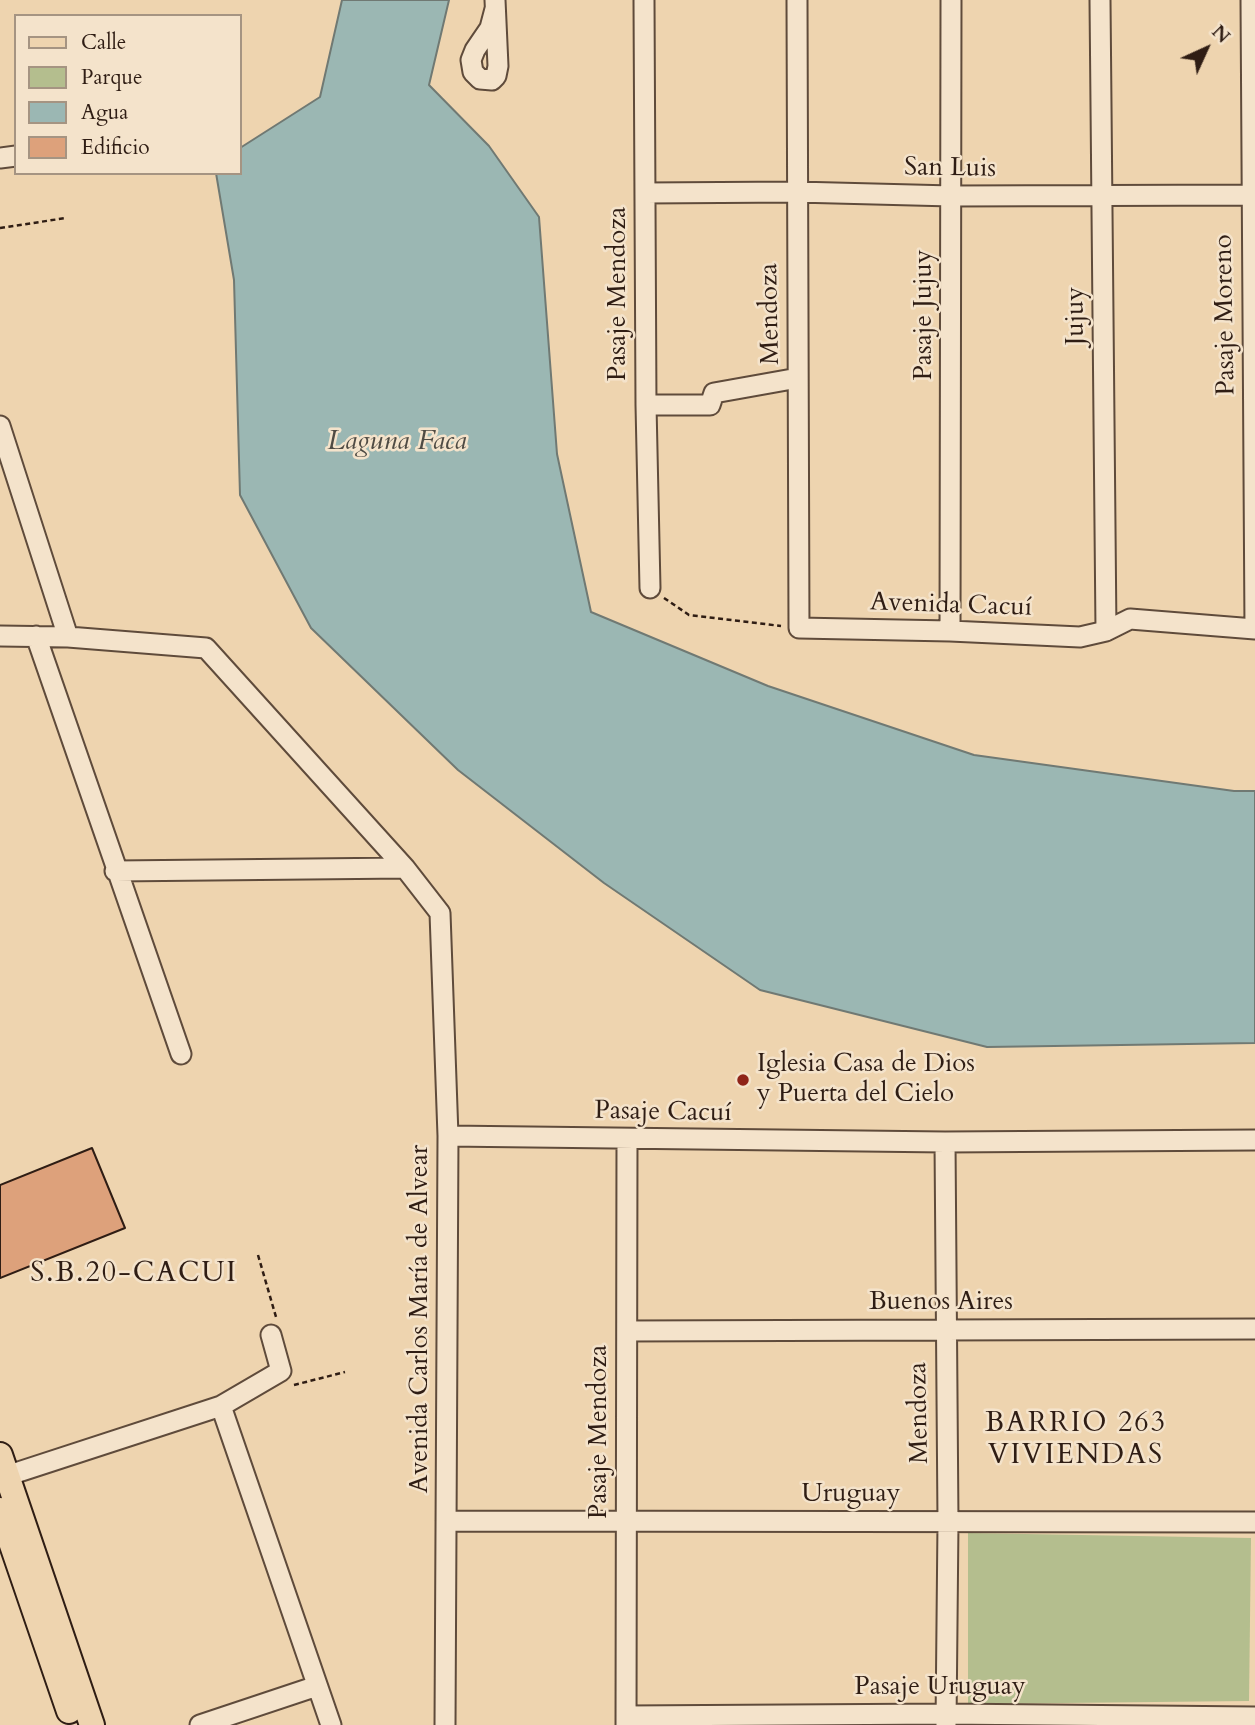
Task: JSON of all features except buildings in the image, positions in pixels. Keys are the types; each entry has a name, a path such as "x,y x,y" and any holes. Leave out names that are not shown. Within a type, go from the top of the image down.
{"main road":[{"path":"2,1469 92,1725"},
{"path":"0,1510 74,1725"}],"street":[{"name":"Pasaje Mendoza","path":"644,0 646,405 650,588"},
{"name":"Mendoza","path":"797,0 799,628"},
{"name":"Pasaje Jujuy","path":"950,631 951,0"},
{"name":"Jujuy","path":"1100,0 1106,631"},
{"name":"Pasaje Moreno","path":"1251,0 1255,629"},
{"name":"San Luis","path":"645,193 1253,195"},
{"path":"646,405 710,405 714,393 798,378"},
{"path":"0,426 68,637"},
{"name":"Avenida Cacuí","path":"799,628 1080,637 1106,631 1130,619 1255,629"},
{"path":"0,636 68,637 206,648 405,868"},
{"path":"36,636 115,871 181,1055"},
{"path":"115,871 405,868"},
{"name":"Avenida Carlos María de Alvear","path":"405,868 440,913 448,1136 445,1725"},
{"name":"Pasaje Cacuí","path":"448,1136 945,1142 1255,1140"},
{"name":"Pasaje Mendoza","path":"626,1721 627,1139"},
{"name":"Mendoza","path":"945,1142 946,1719"},
{"name":"Buenos Aires","path":"627,1331 1255,1329"},
{"path":"2,1469 221,1406 281,1371 271,1335"},
{"path":"221,1406 331,1725"},
{"name":"Uruguay","path":"446,1521 1255,1522"},
{"path":"200,1725 317,1686"},
{"name":"Pasaje Uruguay","path":"626,1721 1255,1717"}],"path":[{"path":"0,228 66,219"},
{"path":"650,588 689,614 799,628"},
{"path":"258,1255 278,1326 271,1335"},
{"path":"281,1371 287,1387 345,1372"}],"green space":[{"path":"968,1533 1251,1538 1249,1701 968,1704"}],"water":[{"name":"Laguna Faca","path":"342,0 449,0 429,85 489,146 539,217 557,454 591,612 768,686 974,755 1234,791 1255,791 1255,1043 987,1047 760,990 604,883 458,770 311,628 240,495 234,280 216,175 242,175 242,147 320,97"}],"place":[{"name":"Iglesia Casa de Dios y Puerta del Cielo","path":"743,1080"}],"district":[{"name":"S.B.20-CACUI","path":"134,1275"},
{"name":"BARRIO 263 VIVIENDAS","path":"1076,1441"}]}
